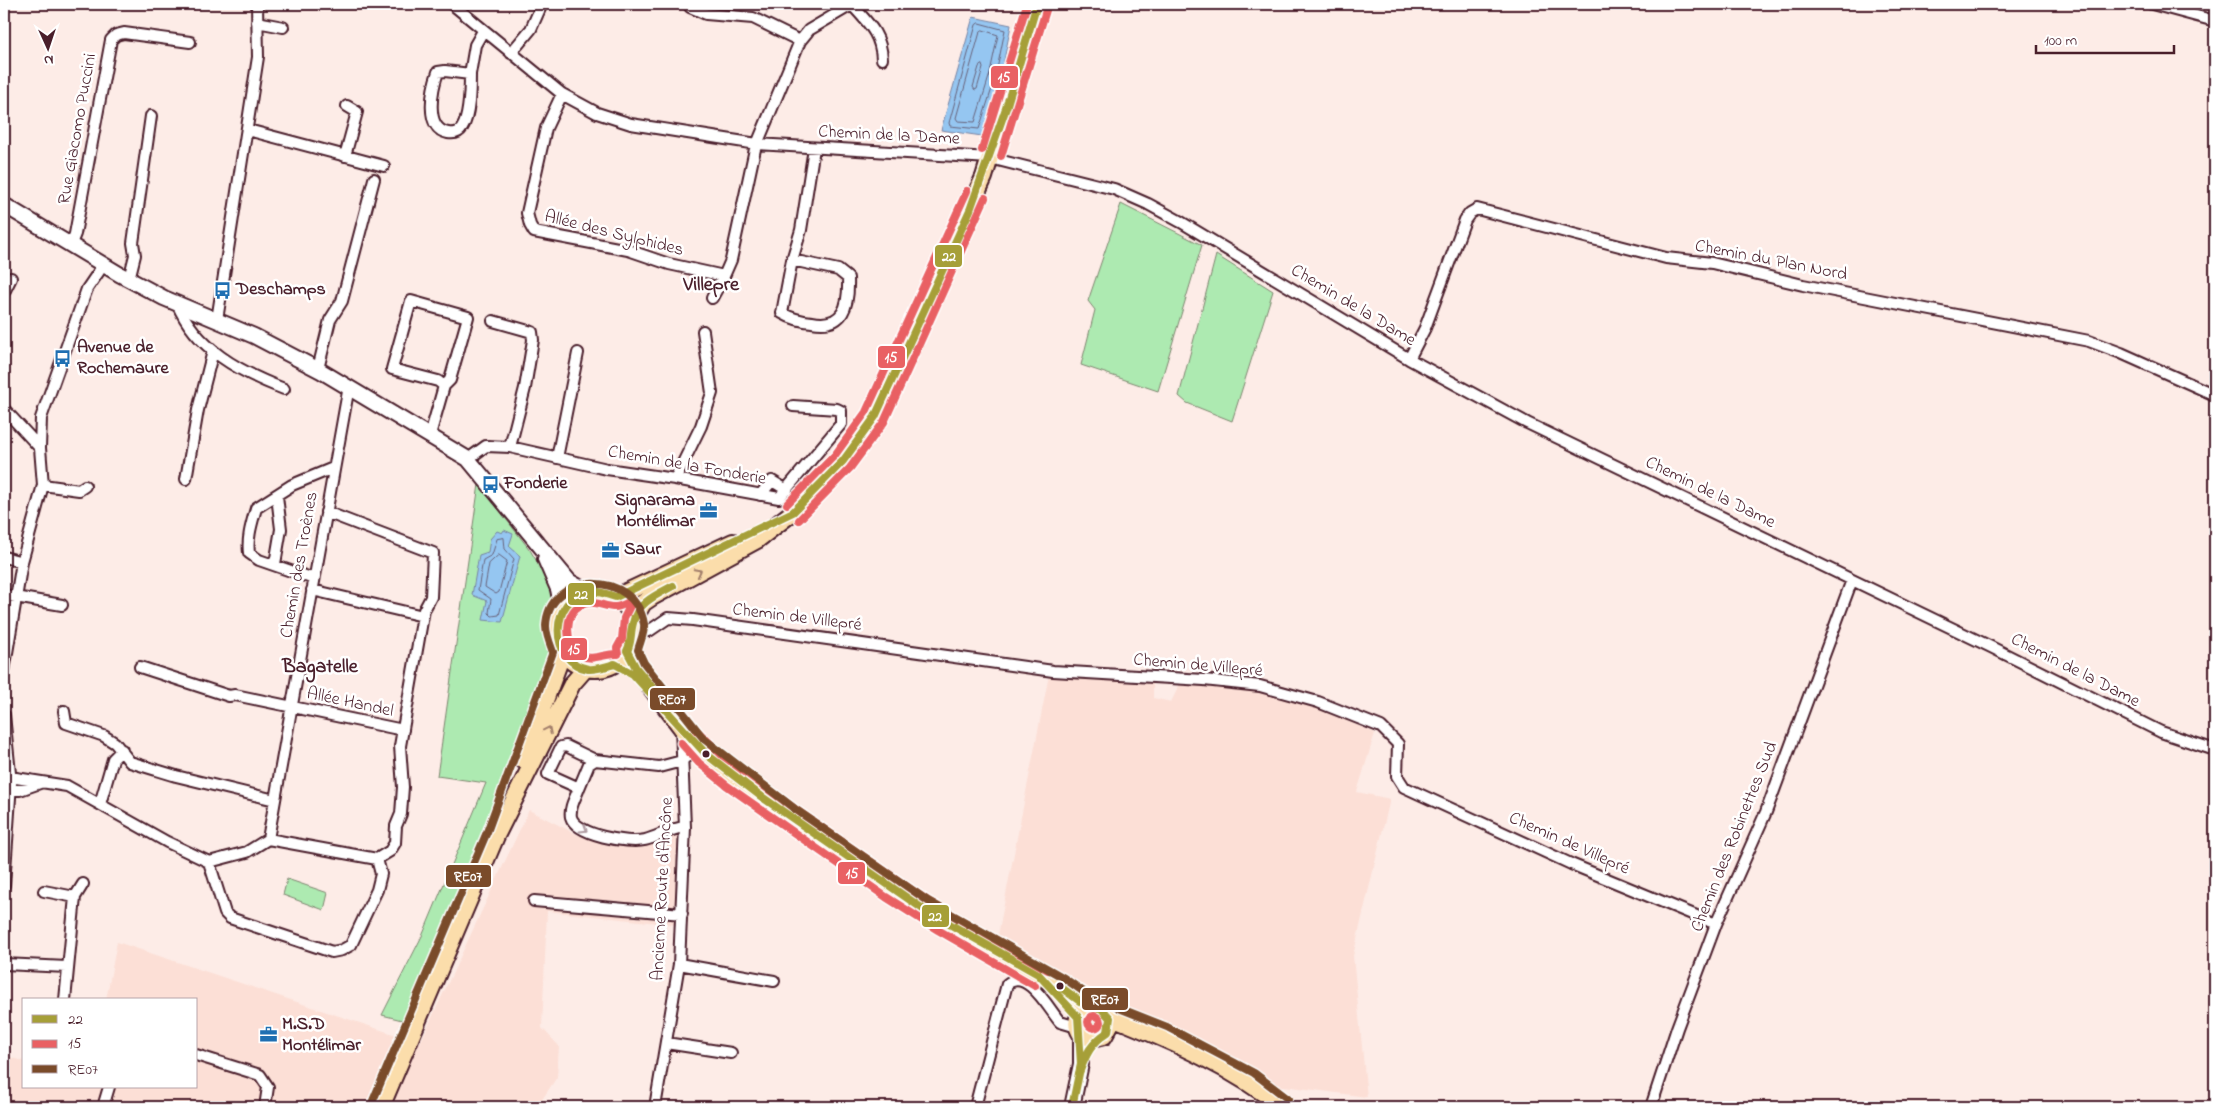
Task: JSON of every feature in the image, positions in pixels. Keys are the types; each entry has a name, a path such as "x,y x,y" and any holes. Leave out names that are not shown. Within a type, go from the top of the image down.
{"main road":[{"path":"633,626 623,603 616,597 607,593 588,592 578,595 562,610 556,631 563,652 577,664 586,668 606,667 614,664 628,651 633,626 643,603 757,540 793,512 843,461 875,417 970,210 990,158 1037,4"},
{"path":"616,597 793,512"},
{"path":"628,651 636,668 697,746 762,797 923,909 1038,974 1088,1026 1175,1043"},
{"path":"381,1107 496,836 563,652"},
{"path":"614,664 633,674 648,688 660,706 681,727"},
{"path":"496,836 572,684 586,668"},
{"path":"1088,1026 1100,1008 1175,1043 1249,1082 1282,1107"}],"street":[{"path":"216,320 248,130 258,56 257,4"},
{"name":"Chemin de la Dame","path":"452,4 562,94 597,113 632,124 757,144 990,158 1114,189 1148,204 1409,359 1527,423 2161,732 2215,750"},
{"path":"511,53 531,29 542,4"},
{"path":"2152,4 2215,20"},
{"path":"712,298 731,260 757,144 800,41 809,30 853,5 876,31 880,40 882,59"},
{"path":"690,8 706,14 753,18 800,41"},
{"path":"257,22 283,26"},
{"path":"470,74 438,72 431,98 436,126 440,131 458,132 463,127 470,93 470,74 475,45 483,31"},
{"name":"Rue Giacomo Puccini","path":"71,244 76,234 110,40 116,35 124,33 190,42"},
{"name":"Allée des Sylphides","path":"562,94 546,128 527,212 534,232 628,250 669,264 724,276"},
{"path":"345,156 357,112 347,106"},
{"path":"129,279 135,255 133,243 151,116"},
{"path":"248,130 384,166"},
{"path":"792,260 838,270 848,278 849,291 843,314 835,321 826,325 792,319 782,313 792,260 801,230 814,148"},
{"path":"318,369 330,320 342,301 374,179"},
{"path":"4,205 129,279 177,303 254,336 318,369 468,459 569,581 588,592"},
{"name":"Chemin du Plan Nord","path":"1409,359 1425,328 1465,220 1470,213 1477,209 1666,258 1712,263 1803,285 2089,341 2121,353 2215,395"},
{"path":"4,671 22,562 43,485 40,448 42,418 52,383 87,289 104,264"},
{"path":"4,292 11,278"},
{"path":"430,435 444,386 450,380 468,317 411,301 392,369 438,381 444,386"},
{"path":"177,303 183,318 213,352 254,377 284,389"},
{"path":"492,320 532,332 533,340 525,388 510,447"},
{"path":"675,479 702,426 712,393 703,331"},
{"path":"186,479 198,410 213,352"},
{"path":"557,458 578,353"},
{"name":"Chemin des Troènes","path":"268,839 349,386"},
{"name":"Chemin de la Fonderie","path":"468,459 486,446 510,447 606,469 675,479 779,498 841,424 842,417 840,411 794,406"},
{"path":"4,409 40,448"},
{"path":"314,579 259,560 249,553 248,543 256,508 292,486 333,468"},
{"path":"760,495 772,481 787,490"},
{"path":"43,485 79,490 85,486"},
{"path":"275,564 281,529 277,496"},
{"path":"8,784 40,783 67,786 167,842 209,862 247,852 268,839 377,859 390,851 395,843 403,787 400,746 423,616 431,597 432,553 326,512"},
{"path":"539,545 558,589 562,610"},
{"path":"4,557 22,562"},
{"name":"Chemin des Robinettes Sud","path":"1651,1107 1677,1028 1716,924 1766,812 1852,580"},
{"path":"312,590 423,616"},
{"path":"4,595 62,605"},
{"name":"Chemin de Villepré","path":"633,626 649,631 668,618 887,646 1053,671 1204,680 1260,686 1318,702 1380,727 1391,735 1398,744 1397,776 1404,787 1421,796 1571,864 1716,924"},
{"name":"Allée Handel","path":"140,667 229,696 235,695 403,730"},
{"path":"64,711 66,723 104,736 122,750 130,762 176,776 275,800"},
{"path":"4,715 9,821 4,885"},
{"name":"Ancienne Route d'Ancône","path":"655,1107 679,964 685,827 681,727"},
{"path":"579,788 548,774 561,747 566,746 595,760 645,767 669,766 682,761 697,746"},
{"path":"100,804 113,759 122,750"},
{"path":"4,755 8,784"},
{"path":"595,760 590,764 571,809 572,819 580,828 594,835 635,841 685,827"},
{"path":"209,862 225,913 230,918 332,952 351,946 377,890 381,874 377,859"},
{"path":"65,998 75,897 83,884"},
{"path":"44,891 75,897"},
{"path":"534,901 682,914"},
{"path":"4,964 67,967"},
{"path":"679,964 774,981"},
{"path":"975,1107 1007,984 1018,980 1032,987 1044,998 1060,1022 1088,1026 1072,1107"},
{"path":"666,1043 732,1053"},
{"path":"198,1056 260,1075 268,1087 265,1107"},
{"path":"103,1107 109,1088"}],"shaded area":[{"path":"1049,675 1153,682 1153,698 1171,702 1180,684 1262,691 1320,709 1375,733 1357,792 1390,799 1353,956 1367,1097 1277,1085 997,940"},
{"path":"529,810 578,835 637,844 679,833 677,925 547,911 542,1028 559,1046 557,1077 537,1107 4,1107 4,1056 22,1060 22,1088 198,1088 198,998 106,998 117,942 420,1043"}],"green space":[{"path":"1121,204 1202,245 1158,391 1081,365 1095,310 1088,301"},
{"path":"1216,255 1273,291 1232,421 1187,403 1179,396"},
{"path":"479,484 530,550 546,577 553,602 547,629 553,658 467,881 406,1021 382,1015 423,934 486,783 437,776"},
{"path":"287,879 328,893 324,910 283,895"},
{"path":"1096,1012 1104,1020 1100,1031 1086,1031 1083,1018"}],"water":[{"path":"973,17 1011,25 1000,80 982,136 941,130"},
{"path":"504,530 513,534 509,546 520,556 502,622 483,620 487,601 472,595 479,555 488,552 490,539 497,531 502,533"}],"transit line":[{"name":"15","path":"982,150 1027,4"},
{"name":"22","path":"1037,4 1006,108 970,210 875,417 843,461 793,512 616,597 593,591 577,596 567,605 561,616 559,630 560,643 566,655 575,664 588,669 602,668 615,664 633,674 706,754 762,797 923,909 1038,974 1078,1017 1081,1064 1072,1107"},
{"name":"15","path":"1001,156 1047,7"},
{"name":"15","path":"787,504 835,455 866,412 967,191"},
{"name":"15","path":"799,520 850,468 884,422 985,198"},
{"name":"RE07","path":"372,1103 487,832 553,652 546,629 550,608 561,595 576,587 592,584 610,586 625,593 637,606 644,624 638,650 644,663 704,739 795,809 928,901 1064,978 1091,997 1105,999 1119,1008 1167,1027 1254,1073 1288,1099"},
{"name":"22","path":"652,687 636,668 627,651 635,616 639,610 648,600 673,586"},
{"name":"15","path":"633,600 624,618 622,639 617,648 618,654 589,658 575,651 571,644 568,629 571,614 575,609 586,603 617,607 633,600"},
{"name":"15","path":"696,730 722,755 795,809 928,901 1048,970"},
{"name":"15","path":"681,743 699,763 726,785 886,897 938,930 1035,986"},
{"name":"22","path":"1059,986 1088,1007 1101,1008 1110,1018 1108,1032 1097,1040 1084,1060 1079,1073"},
{"name":"15","path":"1096,1016 1099,1017 1100,1022 1099,1027 1092,1028 1089,1027 1088,1020 1089,1017 1096,1016"}],"place":[{"name":"Deschamps","path":"222,290"},
{"name":"Avenue de Rochemaure","path":"63,358"},
{"name":"Fonderie","path":"490,484"},
{"name":"Signarama Montélimar","path":"709,511"},
{"name":"Saur","path":"610,550"},
{"name":"M.S.D Montélimar","path":"268,1035"}],"district":[{"name":"Villepre","path":"711,285"},
{"name":"Bagatelle","path":"320,667"}]}
